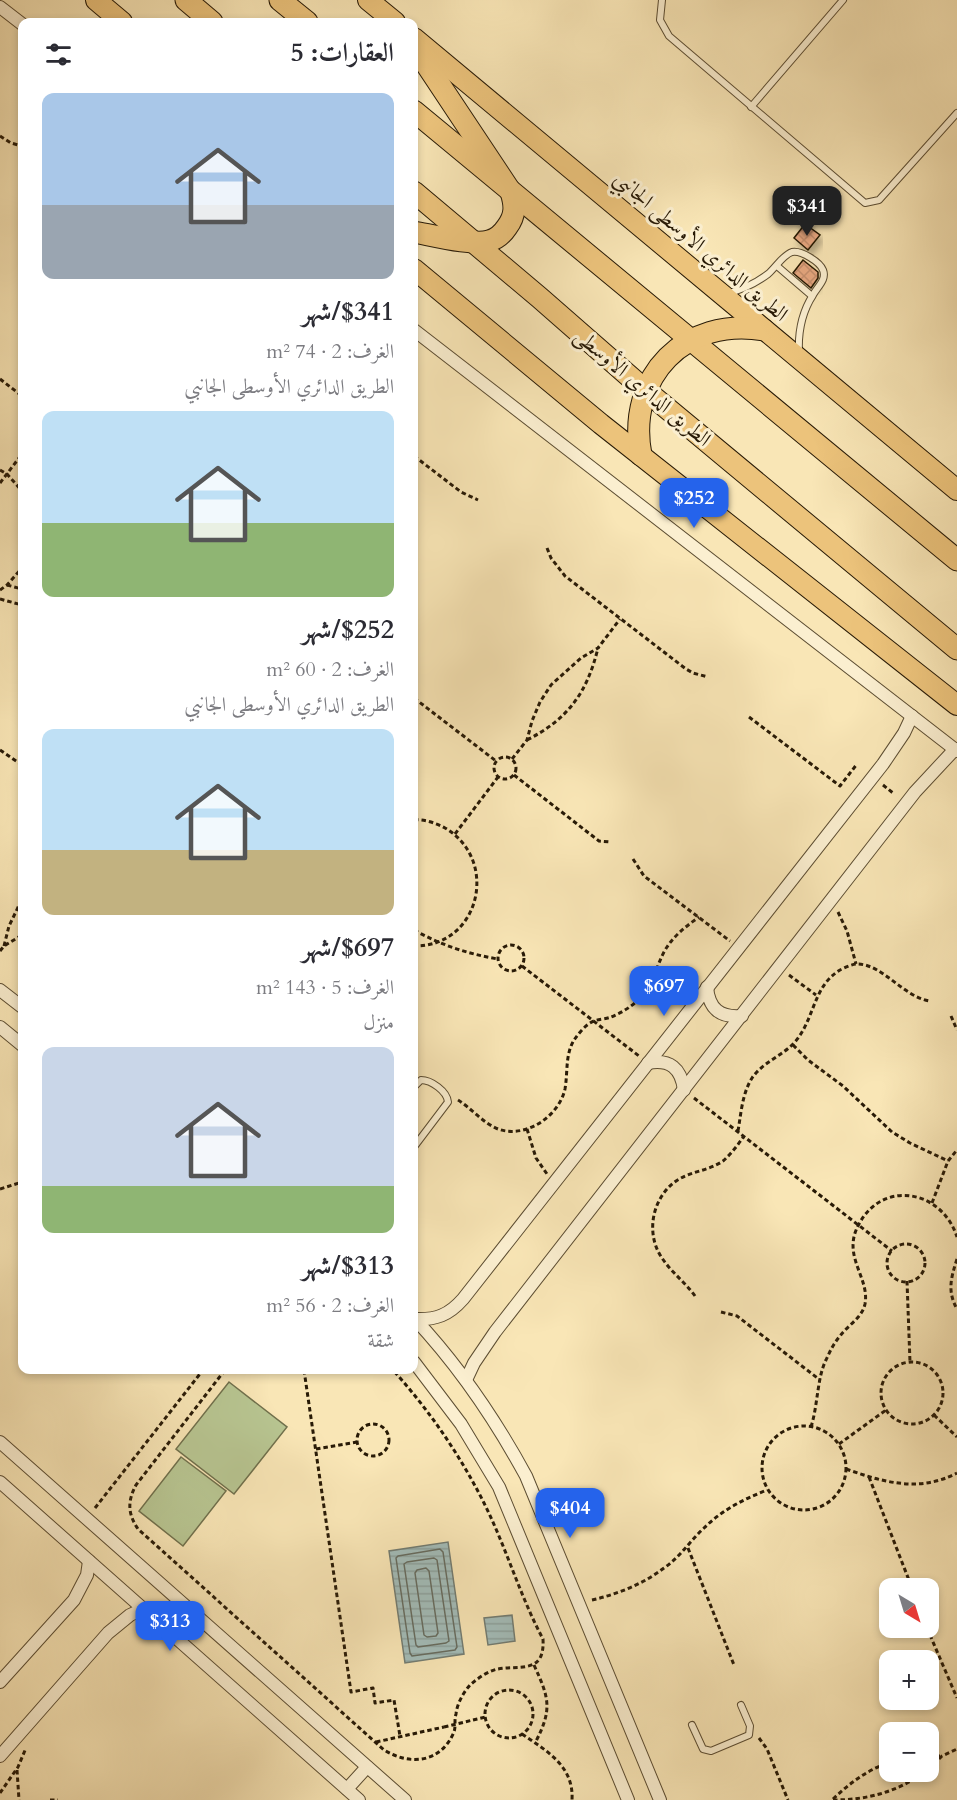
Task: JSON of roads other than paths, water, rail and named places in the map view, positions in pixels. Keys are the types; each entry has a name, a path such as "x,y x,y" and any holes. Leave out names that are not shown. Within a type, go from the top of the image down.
{"highway":[{"path":"96,0 117,18"},
{"path":"186,0 207,18"},
{"path":"280,0 303,18"},
{"path":"368,0 390,18"},
{"name":"الطريق الدائري الأوسطى الجانبي","path":"418,41 957,490"},
{"path":"418,52 511,192 515,207 512,222 502,234 489,242 473,242 418,233"},
{"path":"418,114 957,560"},
{"name":"الطريق الدائري الأوسطى","path":"418,195 645,390 957,649"},
{"path":"418,272 641,455 957,705"},
{"path":"641,455 638,422 645,390 655,372 668,357 690,340 707,332 745,327 764,330"}],"street":[{"path":"0,7 18,21"},
{"path":"418,333 956,750 915,792 495,1332 474,1363 466,1380"},
{"path":"418,1318 429,1320 443,1317 454,1309 883,764 904,733 912,716"},
{"path":"707,987 708,997 721,1014 731,1017 742,1016"},
{"path":"0,990 18,1004"},
{"path":"0,1027 18,1042"},
{"path":"648,1063 658,1061 669,1064 683,1079 684,1090"},
{"path":"418,1322 466,1380 497,1425 526,1476 660,1800"},
{"path":"418,1367 461,1424 499,1487 628,1800"},
{"path":"0,1442 405,1800"},
{"path":"0,1482 359,1800"},
{"path":"0,1682 74,1600 84,1581 89,1561"},
{"path":"0,1756 108,1633 118,1623 143,1609"},
{"path":"347,1789 367,1767"}],"lane":[{"path":"662,0 660,20 669,36 861,201 870,203 879,200 957,113"},
{"path":"751,107 843,0"},
{"path":"722,295 757,281 787,255 797,252 804,254 821,267 824,273 823,280 812,296 800,327 800,359"},
{"path":"777,266 812,296"},
{"path":"418,1083 425,1080 448,1097 446,1106 418,1142"},
{"path":"692,1725 701,1745 707,1751 745,1737 750,1731 741,1705"}],"water":[{"path":"448,1542 464,1654 405,1663 389,1551"},
{"path":"512,1615 515,1641 488,1645 484,1618"}]}
